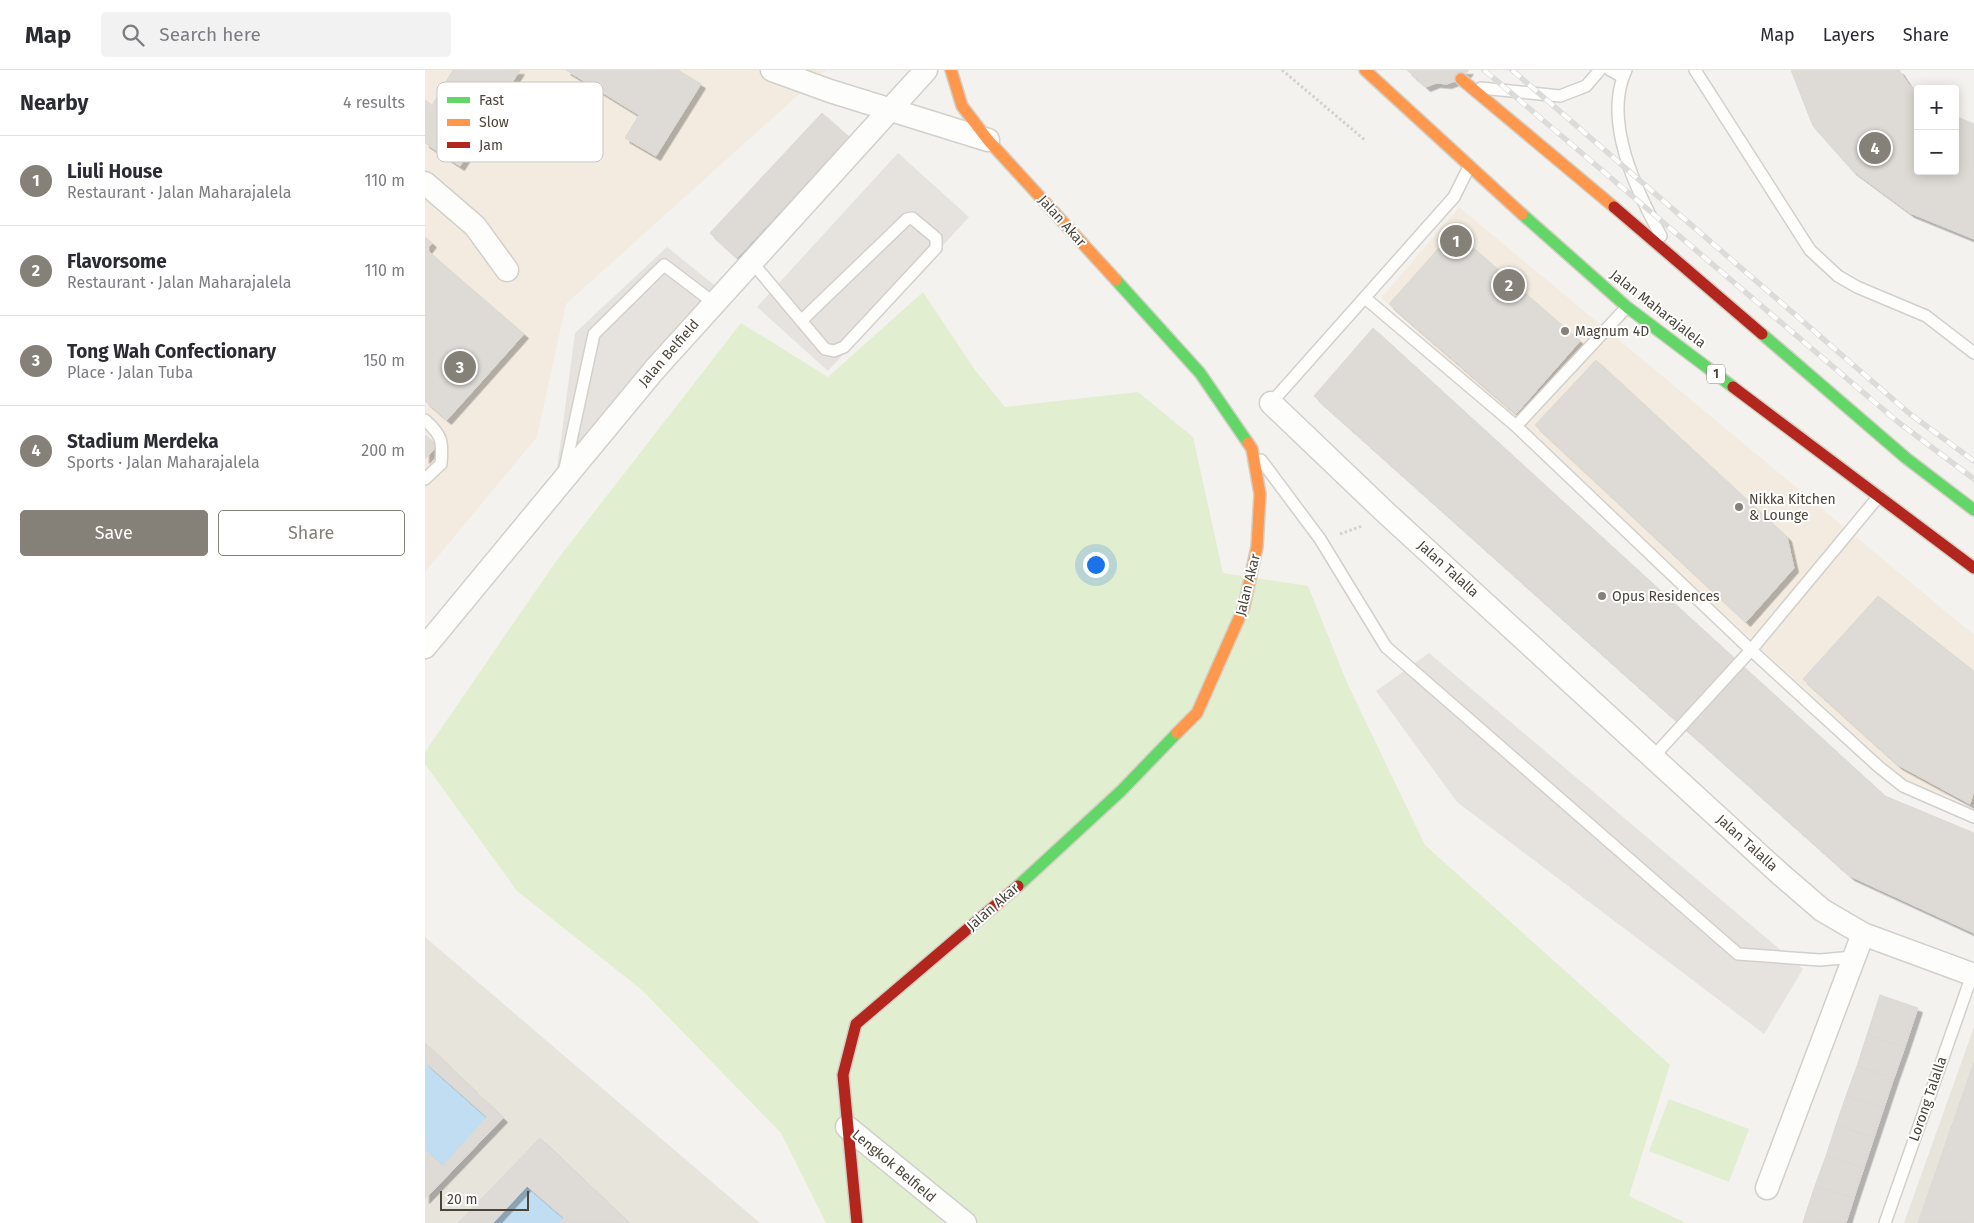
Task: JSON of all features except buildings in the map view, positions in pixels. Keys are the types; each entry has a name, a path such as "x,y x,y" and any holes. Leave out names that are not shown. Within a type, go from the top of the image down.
{"main road":[{"path":"951,70 962,106 988,140"},
{"name":"Jalan Maharajalela","path":"1365,70 1627,307 1974,568"},
{"path":"1465,83 1672,256 1906,458 1974,510"},
{"name":"Jalan Akar","path":"857,1223 843,1075 856,1024 1008,895 1121,791 1197,713 1244,608 1257,547 1260,494 1252,449 1199,373 988,140"}],"street":[{"name":"Jalan Akar","path":"772,70 830,91 891,108 988,140"},
{"name":"Jalan Belfield","path":"425,647 655,369 926,70"},
{"path":"425,183 475,226 507,270"},
{"name":"Jalan Talalla","path":"1271,404 1384,511 1822,910 1863,934 1973,975"},
{"path":"1767,1188 1863,934"},
{"name":"Lengkok Belfield","path":"847,1126 965,1223"}],"lane":[{"path":"1465,83 1529,95 1560,96 1586,86 1600,70"},
{"path":"1610,70 1625,73 1619,96 1623,148 1641,200 1672,256"},
{"path":"1695,70 1810,250 1838,276 1857,288 1926,316 1974,353"},
{"name":"Jalan Talalla","path":"1271,404 1454,197 1469,166"},
{"path":"751,261 801,321 825,349 834,351 844,347 936,248 936,238 913,218 907,219 801,321"},
{"path":"563,479 594,334 664,265 714,303"},
{"path":"1365,298 1516,426 1751,650 1903,786 1974,817"},
{"path":"1516,426 1627,307"},
{"path":"425,420 439,432 442,447 441,464 425,479"},
{"path":"1252,449 1320,539 1386,647 1738,954 1820,960 1854,957"},
{"path":"1653,757 1751,650 1879,496"},
{"name":"Lorong Talalla","path":"1885,1223 1973,975"}],"path":[{"path":"1282,70 1366,142"},
{"path":"1320,539 1358,529 1384,511"}],"shaded area":[{"path":"425,70 826,70 566,304 537,437 425,572"},
{"path":"898,153 969,217 828,371 757,307"},
{"path":"1459,207 1974,635 1974,806 1904,780 1381,298"},
{"path":"667,247 718,288 556,476 575,333"},
{"path":"1429,653 1803,969 1764,1034 1457,802 1376,691"},
{"path":"425,937 760,1223 425,1223"},
{"path":"1974,1027 1974,1223 1904,1223"}],"green space":[{"path":"923,292 975,370 1005,407 1138,392 1193,437 1223,573 1308,586 1348,685 1425,845 1670,1065 1629,1196 1686,1223 826,1223 781,1133 642,990 517,891 425,764 425,752 557,560 741,323 828,377"},
{"path":"1669,1099 1749,1129 1729,1182 1649,1151"}],"water":[{"path":"425,1062 487,1117 443,1166 425,1150"},
{"path":"527,1186 564,1218 559,1223 493,1223"}],"railway":[{"path":"1484,70 1898,422 1974,479"},
{"path":"1512,70 1910,414 1974,461"}],"traffic: fast":[{"path":"1522,214 1627,307 1733,387"},
{"path":"1116,280 1200,373 1248,443"},
{"path":"1762,334 1906,458 1974,510"},
{"path":"1018,886 1121,791 1177,733"}],"traffic: slow":[{"path":"951,70 962,106 988,140 1116,280"},
{"path":"1365,70 1522,214"},
{"path":"1461,79 1614,207"},
{"path":"1177,733 1197,713 1244,607 1257,547 1260,494 1252,449 1248,443"}],"traffic: jam":[{"path":"1614,207 1762,334"},
{"path":"1733,387 1974,568"},
{"path":"857,1223 843,1075 856,1024 1018,886"}],"place":[{"name":"Stadium Merdeka","path":"1875,148"},
{"name":"Liuli House","path":"1456,241"},
{"name":"Flavorsome","path":"1509,285"},
{"name":"Magnum 4D","path":"1565,331"},
{"name":"Tong Wah Confectionary","path":"460,367"},
{"name":"Nikka Kitchen & Lounge","path":"1739,507"},
{"name":"Opus Residences","path":"1602,596"}]}
